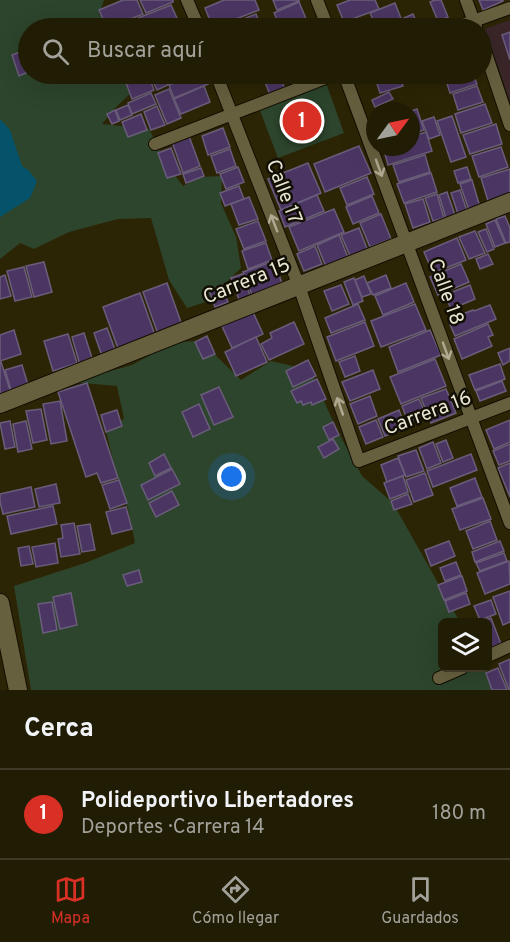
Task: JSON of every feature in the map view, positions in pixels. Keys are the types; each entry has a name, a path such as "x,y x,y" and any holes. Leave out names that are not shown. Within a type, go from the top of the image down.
{"street":[{"path":"187,0 194,18"},
{"path":"317,0 324,18"},
{"path":"466,0 472,18"},
{"path":"489,18 510,8"},
{"path":"492,72 510,125"},
{"name":"Calle 17","path":"220,84 299,286 359,461"},
{"path":"155,144 311,84"},
{"name":"Calle 18","path":"348,84 510,523"},
{"name":"Carrera 15","path":"0,404 510,202"},
{"name":"Carrera 16","path":"359,461 510,403"},
{"path":"0,603 18,690"},
{"path":"492,654 510,646"},
{"path":"439,678 453,672"}],"shaded area":[{"path":"510,20 510,102 492,49 492,26"}],"green space":[{"path":"0,0 104,0 99,15 122,13 132,18 18,18 18,84 137,84 102,124 149,129 168,166 183,186 200,177 222,176 221,203 236,237 241,268 206,302 187,308 169,280 151,218 118,219 69,232 34,249 20,243 0,259"},
{"path":"326,84 344,133 278,158 259,108"},
{"path":"201,341 241,380 271,361 310,370 336,428 362,476 393,503 458,618 438,618 438,672 487,672 498,690 31,690 14,586 85,563 135,543 105,427 124,419 117,386 71,382 132,365 174,342"}],"water":[{"path":"0,119 10,130 22,166 37,181 30,198 0,217"}],"building":[{"path":"123,0 137,0 143,14 133,18 103,18 99,10"},
{"path":"140,0 173,0 173,2 146,13"},
{"path":"224,0 255,0 259,10 239,18 209,18 205,8"},
{"path":"273,0 299,0 299,1 277,10"},
{"path":"350,0 375,0 379,9 355,18 342,18 337,5"},
{"path":"441,0 448,17 437,18 430,2"},
{"path":"479,0 503,0 503,1 483,10"},
{"path":"299,2 306,18 276,18 274,13"},
{"path":"395,3 401,18 372,18 370,13"},
{"path":"171,5 177,18 138,18"},
{"path":"256,14 258,18 246,18"},
{"path":"510,32 510,60 502,35"},
{"path":"18,53 18,73 12,55"},
{"path":"126,84 152,84 154,90 132,99"},
{"path":"154,84 168,84 168,85 157,90"},
{"path":"172,84 208,84 174,98 169,85"},
{"path":"266,84 283,84 285,89 270,95"},
{"path":"377,84 402,84 403,86 380,93"},
{"path":"447,84 477,84 450,93"},
{"path":"204,86 210,102 181,114 174,99"},
{"path":"477,86 483,102 458,110 453,94"},
{"path":"169,89 181,118 167,124 155,95"},
{"path":"389,92 393,99 386,102 373,102 372,100"},
{"path":"151,93 156,104 132,114 128,103"},
{"path":"485,104 492,123 461,133 455,114"},
{"path":"128,105 132,115 120,120 116,110"},
{"path":"157,106 165,125 151,130 144,112"},
{"path":"115,110 119,121 112,124 107,114"},
{"path":"141,114 147,130 128,137 122,122"},
{"path":"452,116 466,157 451,162 437,121"},
{"path":"434,117 440,135 429,139 422,121"},
{"path":"420,118 424,130 420,131"},
{"path":"496,124 502,144 470,154 463,135"},
{"path":"223,128 230,147 208,155 202,136"},
{"path":"426,132 432,151 420,155 420,134"},
{"path":"189,136 200,166 183,173 172,142"},
{"path":"359,146 371,173 325,192 314,164"},
{"path":"501,147 508,167 479,177 472,156"},
{"path":"171,148 181,174 167,178 158,153"},
{"path":"230,149 236,166 217,173 211,156"},
{"path":"425,155 430,172 399,182 393,165"},
{"path":"386,156 416,156 388,165"},
{"path":"308,163 321,193 281,210 268,179"},
{"path":"238,167 244,182 226,189 220,174"},
{"path":"467,167 471,179 458,183 454,171"},
{"path":"201,168 204,176 186,183 183,174"},
{"path":"510,169 510,197 489,204 481,178"},
{"path":"431,173 437,192 404,203 397,184"},
{"path":"367,177 374,194 347,205 340,188"},
{"path":"472,180 480,207 469,210 460,184"},
{"path":"239,186 244,199 225,206 220,193"},
{"path":"460,190 467,211 458,214 451,193"},
{"path":"447,192 455,215 446,218 439,195"},
{"path":"437,194 444,218 433,221 425,198"},
{"path":"317,195 324,211 285,227 279,211"},
{"path":"372,196 379,213 353,224 346,207"},
{"path":"249,197 258,219 239,225 231,204"},
{"path":"423,199 430,222 413,228 405,204"},
{"path":"334,209 344,232 299,251 289,227"},
{"path":"381,214 391,239 370,247 360,223"},
{"path":"505,216 510,228 510,242 506,243 496,219"},
{"path":"495,220 505,243 495,247 486,224"},
{"path":"258,221 266,241 244,249 236,229"},
{"path":"359,228 368,251 351,258 341,235"},
{"path":"486,229 494,249 487,252 478,232"},
{"path":"475,231 485,253 469,259 459,237"},
{"path":"339,235 349,260 327,269 317,245"},
{"path":"457,238 466,260 433,273 424,252"},
{"path":"266,243 272,260 248,269 242,251"},
{"path":"315,246 322,264 304,271 297,254"},
{"path":"488,254 493,264 480,269 476,259"},
{"path":"274,261 283,286 253,297 243,272"},
{"path":"44,262 52,292 34,297 26,266"},
{"path":"461,264 469,282 438,295 430,277"},
{"path":"24,267 32,297 15,301 7,271"},
{"path":"242,274 251,298 240,302 231,278"},
{"path":"5,275 11,296 0,299 0,277"},
{"path":"386,275 391,288 373,295 367,283"},
{"path":"364,276 371,294 362,297 355,280"},
{"path":"354,278 363,301 353,305 344,282"},
{"path":"167,283 182,325 158,334 143,292"},
{"path":"406,283 414,302 383,315 375,296"},
{"path":"222,285 228,302 215,307 209,290"},
{"path":"341,285 349,304 332,311 324,291"},
{"path":"470,285 475,299 451,309 445,295"},
{"path":"140,293 156,338 119,351 103,307"},
{"path":"358,304 365,320 331,333 325,318"},
{"path":"415,304 426,330 381,347 371,321"},
{"path":"490,305 496,319 455,336 448,320"},
{"path":"253,312 263,334 232,348 222,326"},
{"path":"294,322 304,344 269,360 261,344 272,338 270,333"},
{"path":"365,322 374,346 336,361 327,337"},
{"path":"488,324 493,335 488,337 492,346 462,359 454,339"},
{"path":"107,328 116,352 102,356 94,333"},
{"path":"14,330 21,354 0,361 0,335"},
{"path":"430,330 441,355 398,372 389,347"},
{"path":"84,333 93,361 80,365 72,337"},
{"path":"68,334 77,363 53,371 44,341"},
{"path":"207,336 215,354 203,359 195,342"},
{"path":"256,337 267,362 236,376 225,352"},
{"path":"510,348 510,361 503,365 498,353"},
{"path":"355,356 360,371 345,377 339,362"},
{"path":"435,359 446,386 401,404 390,377"},
{"path":"308,360 316,376 293,387 286,371"},
{"path":"0,362 11,393 0,396"},
{"path":"500,364 505,379 475,390 469,375"},
{"path":"22,365 28,385 11,390 5,370"},
{"path":"373,370 380,389 350,401 342,382"},
{"path":"317,379 326,399 312,405 311,402 303,405 301,401 297,403 291,391"},
{"path":"502,381 506,391 480,401 476,391"},
{"path":"87,383 118,478 101,483 97,473 86,477 58,392"},
{"path":"219,387 233,417 214,425 201,395"},
{"path":"446,389 456,413 431,423 421,398"},
{"path":"370,396 377,416 358,424 350,404"},
{"path":"419,399 426,415 408,422 402,406"},
{"path":"60,401 67,441 51,444 43,404"},
{"path":"199,404 210,429 193,437 182,412"},
{"path":"41,409 47,440 33,443 26,411"},
{"path":"117,410 122,426 106,432 101,415"},
{"path":"399,410 406,428 385,436 378,419"},
{"path":"376,420 383,437 366,444 359,427"},
{"path":"510,420 510,442 494,449 486,430"},
{"path":"10,421 15,447 5,449 0,423"},
{"path":"26,421 32,449 18,452 13,424"},
{"path":"333,422 339,435 329,440 323,427"},
{"path":"333,439 339,449 324,458 318,447"},
{"path":"446,440 453,458 443,462 436,444"},
{"path":"433,442 441,463 427,469 419,448"},
{"path":"510,444 510,461 499,465 493,451"},
{"path":"416,450 424,471 406,477 398,456"},
{"path":"164,454 171,468 155,476 149,463"},
{"path":"471,454 477,470 433,487 427,471"},
{"path":"398,458 405,475 387,482 381,465"},
{"path":"510,463 510,497 498,468"},
{"path":"172,469 180,484 148,500 141,485"},
{"path":"425,473 433,495 414,502 406,480"},
{"path":"403,476 408,492 390,499 384,483"},
{"path":"475,478 482,497 457,506 450,488"},
{"path":"119,480 127,503 110,509 102,485"},
{"path":"56,484 60,503 39,507 35,489"},
{"path":"31,487 35,507 3,514 0,494"},
{"path":"172,491 179,505 156,517 149,503"},
{"path":"408,494 412,504 394,510 391,501"},
{"path":"483,498 491,519 460,530 452,509"},
{"path":"53,506 57,524 11,534 7,516"},
{"path":"126,507 132,529 112,534 106,512"},
{"path":"490,521 497,540 473,549 466,531"},
{"path":"74,523 80,554 61,557 58,539 63,538 61,525"},
{"path":"90,524 95,550 82,552 77,526"},
{"path":"449,541 455,556 431,566 425,550"},
{"path":"500,541 504,551 475,562 472,552"},
{"path":"55,543 58,563 36,567 32,547"},
{"path":"29,546 33,564 21,566 18,548"},
{"path":"504,553 507,561 480,571 476,563"},
{"path":"509,561 510,584 485,594 477,573"},
{"path":"456,562 461,575 445,581 440,568"},
{"path":"139,570 142,582 127,586 123,575"},
{"path":"462,576 467,591 444,600 438,585"},
{"path":"510,591 510,622 503,625 493,597"},
{"path":"71,593 77,625 60,629 53,597"},
{"path":"466,593 470,604 449,612 445,601"},
{"path":"491,600 496,614 479,618 474,606"},
{"path":"52,602 57,630 43,633 38,604"},
{"path":"492,621 501,644 492,648"},
{"path":"510,659 510,690 509,690 499,664"},
{"path":"498,668 507,690 492,690 486,673"}],"place":[{"name":"Polideportivo Libertadores","path":"302,121"}]}
